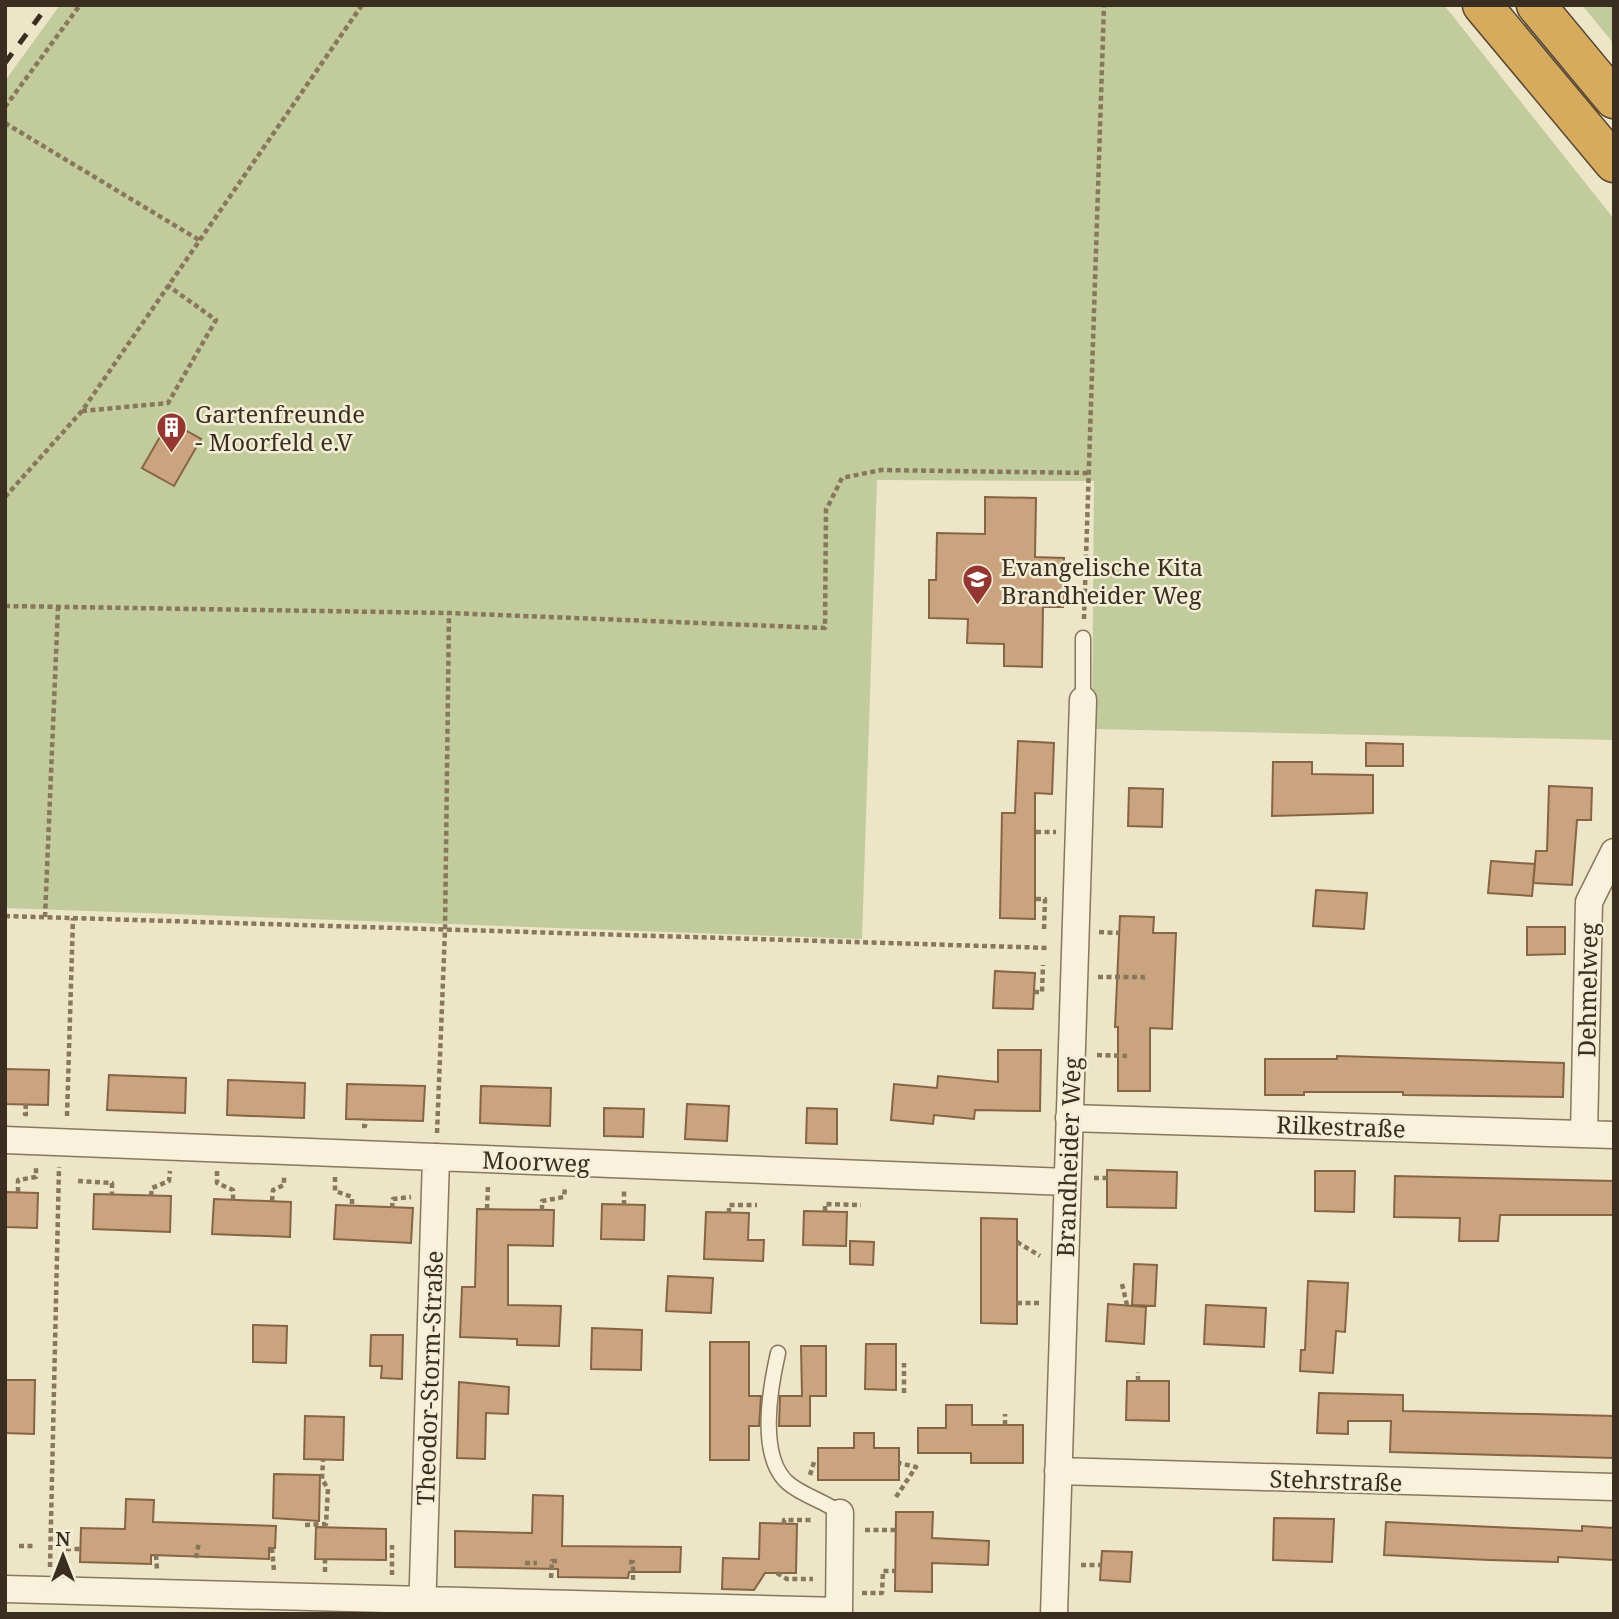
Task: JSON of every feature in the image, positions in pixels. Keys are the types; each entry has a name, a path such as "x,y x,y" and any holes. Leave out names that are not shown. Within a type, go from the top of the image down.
{"highway":[{"path":"1482,5 1614,163"},
{"path":"1536,5 1614,99"}],"street":[{"name":"Brandheider Weg","path":"1054,1614 1083,699"},
{"name":"Dehmelweg","path":"1584,1134 1589,902 1614,852"},
{"name":"Rilkestraße","path":"1069,1118 1614,1135"},
{"name":"Moorweg","path":"5,1139 1067,1182"},
{"name":"Theodor-Storm-Straße","path":"422,1607 436,1157"},
{"name":"Stehrstraße","path":"1058,1471 1614,1487"},
{"path":"5,1589 422,1607 840,1600 841,1513"}],"lane":[{"path":"1083,638 1083,699"},
{"path":"778,1353 771,1382 770,1454 777,1471 789,1484 841,1513"}],"path":[{"path":"5,107 80,5"},
{"path":"5,497 82,411 362,5"},
{"path":"1083,638 1104,5"},
{"path":"5,123 199,240"},
{"path":"82,411 168,403 216,320 167,285"},
{"path":"5,606 449,613 825,628 826,510 842,478 881,470 1089,472"},
{"path":"45,917 58,607"},
{"path":"436,1157 444,930 449,613"},
{"path":"1036,900 1045,900 1044,930"},
{"path":"5,916 1075,949"},
{"path":"49,1590 73,918"},
{"path":"1034,992 1042,992 1043,965"},
{"path":"1074,976 1143,977 1143,983"},
{"path":"78,1181 112,1183 112,1194"},
{"path":"825,1211 825,1204 861,1205"},
{"path":"729,1213 729,1205 757,1205"},
{"path":"1122,1284 1126,1305"},
{"path":"904,1363 904,1393"},
{"path":"1138,1372 1138,1381"},
{"path":"1005,1414 1005,1424"},
{"path":"304,1525 326,1524 328,1489 322,1479 323,1460"},
{"path":"896,1497 916,1467 899,1463"},
{"path":"196,1558 198,1542"},
{"path":"19,1546 33,1546"},
{"path":"66,1549 80,1549"},
{"path":"525,1563 537,1563"},
{"path":"777,1573 840,1600 882,1593 883,1571 895,1571"}],"green space":[{"path":"60,5 1444,5 1614,219 1614,740 1092,729 1094,481 877,480 862,939 5,908 5,81"},
{"path":"1582,5 1614,5 1614,44"}],"building":[{"name":"Gartenfreunde - Moorfeld e.V","path":"169,421 201,439 174,486 142,468"},
{"path":"985,497 1036,498 1035,557 1064,558 1063,607 1043,607 1042,667 1004,666 1004,644 967,643 968,619 929,618 929,580 936,580 937,533 985,534"},
{"path":"1018,741 1054,743 1052,794 1035,793 1035,919 1000,918 1002,813 1015,813"},
{"path":"1366,743 1403,744 1403,766 1366,766"},
{"path":"1273,762 1312,762 1312,774 1373,775 1373,813 1272,816"},
{"path":"1549,786 1592,788 1591,820 1577,820 1572,885 1533,883 1536,851 1547,851"},
{"path":"1129,788 1163,789 1162,827 1128,826"},
{"path":"1491,861 1535,864 1532,896 1488,893"},
{"path":"1316,890 1367,893 1364,929 1313,926"},
{"path":"1120,916 1154,917 1153,933 1176,933 1172,1029 1150,1028 1150,1091 1118,1091 1118,1027 1115,1027"},
{"path":"1527,927 1565,927 1565,954 1527,955"},
{"path":"995,971 1035,973 1033,1009 993,1008"},
{"path":"998,1050 1041,1050 1040,1111 975,1110 974,1119 934,1115 933,1124 891,1120 894,1084 937,1088 938,1076 998,1082"},
{"path":"1337,1056 1564,1063 1563,1097 1403,1095 1403,1092 1304,1092 1304,1095 1265,1095 1265,1059 1337,1059"},
{"path":"5,1069 49,1070 48,1105 5,1104"},
{"path":"109,1075 186,1078 185,1113 107,1110"},
{"path":"228,1080 305,1083 304,1118 227,1115"},
{"path":"347,1084 425,1086 423,1121 346,1119"},
{"path":"481,1086 551,1088 550,1126 480,1123"},
{"path":"687,1104 729,1106 727,1141 685,1139"},
{"path":"604,1108 644,1109 643,1137 604,1136"},
{"path":"807,1108 837,1109 837,1144 806,1143"},
{"path":"1107,1170 1177,1172 1176,1208 1107,1207"},
{"path":"1315,1171 1355,1171 1354,1212 1315,1211"},
{"path":"1395,1176 1614,1181 1614,1215 1500,1215 1498,1241 1459,1241 1460,1218 1394,1217"},
{"path":"5,1192 38,1193 37,1228 5,1227"},
{"path":"94,1194 171,1196 170,1232 93,1229"},
{"path":"214,1199 291,1202 290,1237 212,1234"},
{"path":"602,1204 645,1205 644,1240 601,1239"},
{"path":"336,1205 413,1208 411,1243 334,1239"},
{"path":"477,1209 554,1210 553,1246 508,1245 508,1305 561,1306 559,1346 517,1345 517,1339 460,1337 462,1287 475,1287"},
{"path":"804,1211 847,1212 846,1246 803,1245"},
{"path":"706,1212 749,1213 748,1240 764,1240 763,1261 704,1259"},
{"path":"981,1218 1017,1219 1017,1324 981,1323"},
{"path":"850,1241 874,1242 873,1265 850,1264"},
{"path":"1134,1264 1157,1265 1155,1306 1132,1305"},
{"path":"668,1276 713,1278 711,1313 666,1311"},
{"path":"1308,1281 1348,1283 1345,1332 1336,1331 1333,1373 1300,1371 1301,1350 1305,1350"},
{"path":"1108,1304 1146,1307 1144,1344 1106,1341"},
{"path":"1206,1305 1266,1308 1264,1347 1204,1344"},
{"path":"253,1325 287,1326 286,1363 253,1362"},
{"path":"592,1328 642,1330 641,1370 591,1369"},
{"path":"371,1335 403,1335 402,1379 381,1378 382,1366 370,1366"},
{"path":"710,1342 749,1342 749,1396 761,1396 759,1426 749,1426 749,1460 710,1460"},
{"path":"866,1344 896,1344 896,1390 865,1389"},
{"path":"801,1346 826,1346 826,1396 810,1396 810,1426 779,1426 780,1396 802,1396"},
{"path":"5,1380 35,1380 34,1434 5,1433"},
{"path":"1127,1381 1169,1381 1169,1421 1126,1420"},
{"path":"459,1382 509,1387 508,1414 486,1413 485,1459 457,1458"},
{"path":"1319,1393 1403,1395 1403,1411 1614,1416 1614,1458 1390,1452 1391,1421 1348,1421 1348,1434 1317,1433"},
{"path":"946,1405 972,1405 972,1425 1023,1425 1023,1463 971,1463 971,1453 918,1453 918,1428 946,1428"},
{"path":"305,1416 344,1417 343,1460 304,1459"},
{"path":"854,1433 874,1433 874,1448 899,1448 899,1480 818,1480 818,1448 854,1448"},
{"path":"274,1474 320,1475 319,1521 273,1518"},
{"path":"533,1495 563,1496 562,1546 681,1547 680,1572 629,1572 628,1578 558,1577 558,1569 455,1567 455,1531 532,1533"},
{"path":"126,1499 154,1500 153,1522 276,1526 275,1548 269,1548 269,1559 151,1555 151,1564 80,1562 81,1528 125,1529"},
{"path":"896,1512 933,1512 932,1538 989,1541 988,1565 932,1563 932,1592 895,1591"},
{"path":"1274,1518 1334,1519 1332,1562 1273,1560"},
{"path":"1386,1522 1582,1531 1582,1526 1614,1528 1614,1560 1558,1557 1558,1562 1384,1555"},
{"path":"760,1523 797,1524 796,1573 765,1573 754,1590 722,1589 723,1558 759,1559"},
{"path":"316,1527 386,1529 386,1560 315,1559"},
{"path":"1102,1551 1132,1552 1130,1582 1100,1580"}],"railway":[{"path":"5,63 48,5"}],"place":[{"name":"Gartenfreunde - Moorfeld e.V","path":"172,454"},
{"name":"Evangelische Kita Brandheider Weg","path":"978,607"}]}
